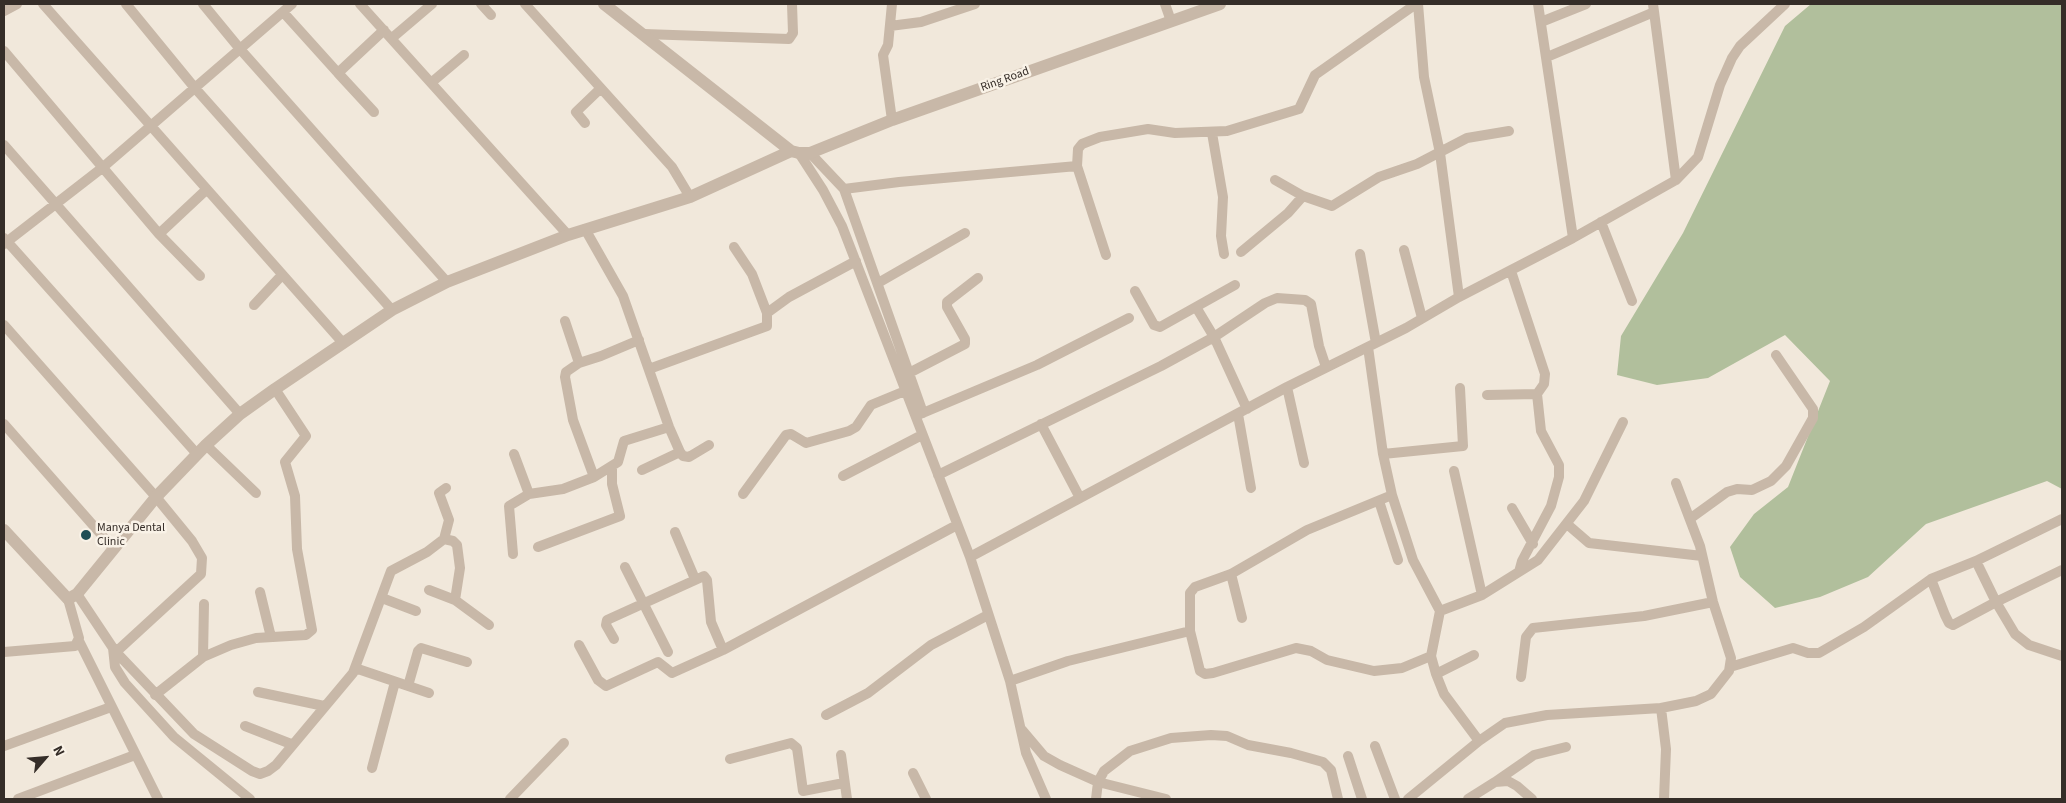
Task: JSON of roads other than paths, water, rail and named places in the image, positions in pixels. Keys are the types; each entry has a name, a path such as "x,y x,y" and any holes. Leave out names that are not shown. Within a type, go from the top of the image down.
{"street":[{"path":"5,8 17,4"},
{"path":"43,4 148,125 343,343"},
{"path":"126,4 194,87 392,310"},
{"path":"203,4 240,49 447,282"},
{"path":"256,494 202,449 5,242 102,168 148,125 292,4"},
{"path":"360,4 568,235"},
{"path":"392,38 432,4"},
{"path":"481,4 491,15"},
{"path":"525,4 672,167 690,197"},
{"path":"604,4 800,152 844,189 909,374 922,435 970,557 1010,681 1026,753 1046,799"},
{"path":"644,34 789,39 793,33 792,4"},
{"path":"892,4 888,45 883,55 892,120"},
{"path":"890,26 921,22 975,4"},
{"path":"1165,4 1170,21"},
{"name":"Ring Road","path":"73,596 114,550 156,497 202,449 240,414 392,310 447,282 568,235 690,197 800,152 1220,4"},
{"path":"1106,255 1078,166 1080,146 1100,137 1156,128 1175,132 1212,133 1226,131 1299,109 1314,75 1417,4 1424,77 1440,153 1458,297"},
{"path":"1538,4 1573,238"},
{"path":"1542,22 1586,4"},
{"path":"970,557 1326,366 1372,345 1458,297 1573,238 1676,180 1698,157 1720,85 1732,58 1740,46 1785,4"},
{"path":"1546,57 1654,8 1676,180"},
{"path":"283,12 374,112"},
{"path":"338,74 384,30"},
{"path":"4,51 159,234 200,276"},
{"path":"432,82 464,55"},
{"path":"585,123 576,112 600,89"},
{"path":"1275,180 1303,196 1332,206 1379,177 1411,167 1473,135 1509,131"},
{"path":"1212,133 1223,197 1221,236 1224,254"},
{"path":"4,145 240,414"},
{"path":"800,152 824,190 856,261 905,391 919,415"},
{"path":"844,189 908,181 1078,166"},
{"path":"159,234 206,190"},
{"path":"1240,252 1288,213 1303,196"},
{"path":"1601,222 1632,301"},
{"path":"585,229 623,296 680,452 683,456 689,457 709,445"},
{"path":"878,283 965,232"},
{"path":"649,369 764,327 768,322 767,313 752,274 734,247"},
{"path":"1404,250 1422,318"},
{"path":"1360,254 1372,345 1383,454 1392,495 1413,560 1440,611 1440,622 1431,656 1444,694 1480,741"},
{"path":"767,313 789,297 856,261"},
{"path":"1511,270 1545,374 1544,384 1538,394 1541,431 1559,465 1560,477 1551,506 1533,544 1522,561 1519,572"},
{"path":"254,305 282,275"},
{"path":"909,374 965,344 966,339 947,307 947,302 978,278"},
{"path":"1135,291 1157,328 1235,285"},
{"path":"938,475 1161,366 1214,337 1277,298 1305,300 1313,308 1319,346 1326,366"},
{"path":"1196,307 1214,337 1242,412 1251,488"},
{"path":"919,415 1037,365 1129,318"},
{"path":"565,321 579,363"},
{"path":"4,325 156,497 200,552 202,558 200,574 115,651 115,667 125,683 174,737 250,799"},
{"path":"594,477 573,420 565,377 566,372 579,363 639,340"},
{"path":"1691,518 1727,492 1737,489 1752,490 1771,481 1786,466 1813,418 1813,409 1776,355"},
{"path":"1287,387 1304,463"},
{"path":"1383,454 1463,446 1460,388"},
{"path":"155,695 203,657 231,645 256,638 306,635 312,630 297,549 295,496 285,462 306,436 274,389"},
{"path":"744,494 786,435 791,434 804,443 849,431 856,427 871,405 905,391"},
{"path":"1487,395 1538,394"},
{"path":"1440,611 1482,594 1538,560 1584,501 1624,422"},
{"path":"4,424 114,550"},
{"path":"1041,424 1080,498"},
{"path":"513,554 509,508 529,494 563,489 594,477 612,467 619,459 621,446 624,441 669,426"},
{"path":"843,476 922,435"},
{"path":"642,470 680,452"},
{"path":"514,454 529,494"},
{"path":"538,547 620,516 612,484 612,467"},
{"path":"1454,471 1482,594"},
{"path":"1408,799 1505,723 1547,715 1661,708 1705,698 1718,686 1730,667 1729,650 1713,602 1691,518 1676,483"},
{"path":"4,530 73,596 115,651 194,734 252,771 260,774 272,768 353,673 393,568 427,552 444,539 450,520 439,493 446,488"},
{"path":"1392,495 1307,530 1231,574 1198,585 1191,591 1190,631 1200,671 1206,675 1296,648 1311,651 1327,660 1374,672 1402,668 1431,656"},
{"path":"1379,501 1398,560"},
{"path":"1512,508 1533,544"},
{"path":"1730,667 1794,648 1811,654 1820,654 1864,627 1931,579 1976,561 2062,519"},
{"path":"1567,524 1589,543 1702,556"},
{"path":"580,645 598,680 606,686 658,662 672,673 723,650 957,525"},
{"path":"675,532 695,579"},
{"path":"444,539 454,541 457,545 460,568 455,600"},
{"path":"1976,561 1996,602 2015,634 2029,645 2062,656"},
{"path":"625,567 668,652"},
{"path":"1931,579 1950,624 2062,570"},
{"path":"1231,574 1242,618"},
{"path":"614,639 606,624 607,620 704,576 707,580 710,622 723,650"},
{"path":"429,590 455,600 488,625"},
{"path":"260,592 271,637"},
{"path":"73,596 79,641 158,799"},
{"path":"382,598 416,611"},
{"path":"1521,677 1526,637 1533,628 1644,616 1713,602"},
{"path":"203,657 204,604"},
{"path":"826,715 868,693 931,645 988,615"},
{"path":"1010,681 1068,661 1190,631"},
{"path":"4,652 71,647 79,641"},
{"path":"408,686 418,650 421,648 467,662"},
{"path":"1436,674 1474,655"},
{"path":"355,668 429,693"},
{"path":"372,768 395,682"},
{"path":"258,692 324,706"},
{"path":"4,746 111,707"},
{"path":"1661,708 1666,749 1664,799"},
{"path":"245,726 292,744"},
{"path":"1021,728 1048,759 1098,782 1166,799"},
{"path":"1096,799 1098,782 1104,771 1130,751 1171,738 1227,736 1248,744 1323,762 1331,770 1338,799"},
{"path":"510,799 564,743"},
{"path":"730,759 792,743 797,748 803,791 844,783"},
{"path":"1375,746 1395,799"},
{"path":"1468,799 1534,755 1566,747"},
{"path":"18,799 135,755"},
{"path":"841,755 848,799"},
{"path":"1348,756 1362,799"},
{"path":"913,773 926,799"},
{"path":"1495,782 1512,782 1532,799"}],"place":[{"name":"Manya Dental Clinic","path":"86,535"}]}
